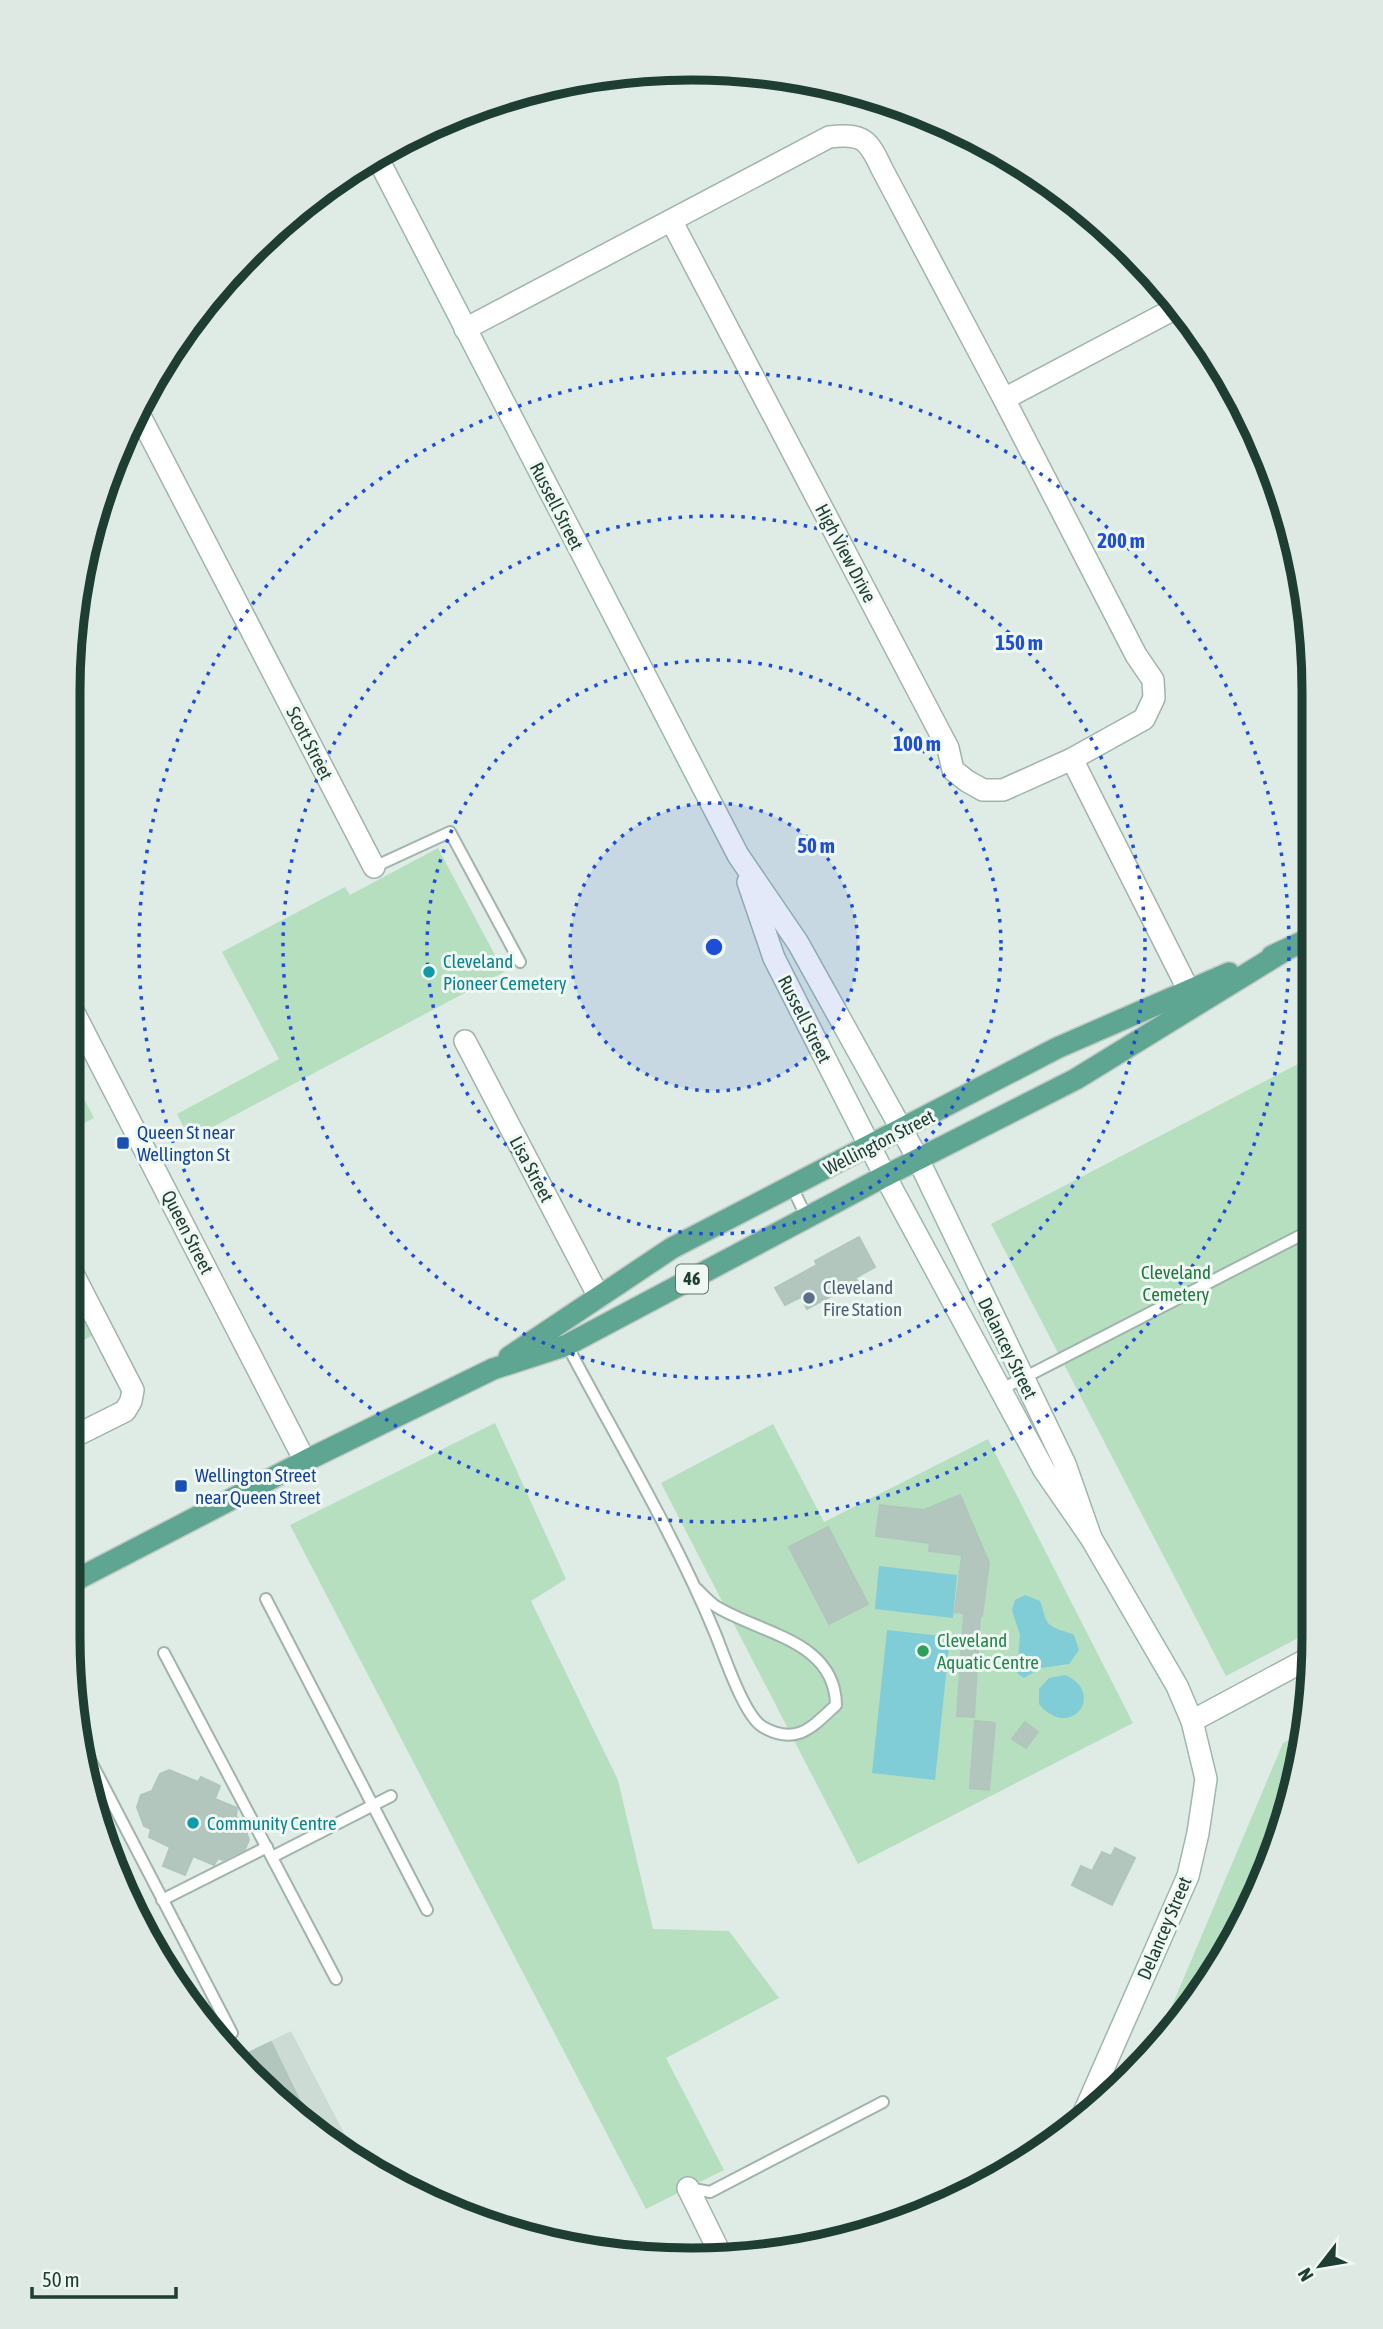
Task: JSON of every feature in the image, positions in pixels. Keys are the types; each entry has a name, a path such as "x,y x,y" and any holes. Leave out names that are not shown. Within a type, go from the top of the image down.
{"main road":[{"name":"Wellington Street","path":"493,1369 672,1248 1057,1048 1188,989 1302,942"},
{"name":"Wellington Street","path":"80,1578 305,1461 493,1369 567,1345 885,1176 1076,1079 1284,951"}],"street":[{"name":"High View Drive","path":"466,329 829,137 851,134 871,145 1136,655 1153,680 1154,698 1144,719 1072,759 1003,790 983,790 953,769 948,748 672,222"},
{"name":"Russell Street","path":"381,165 738,855 798,943 918,1160"},
{"path":"1004,399 1169,312"},
{"name":"Scott Street","path":"143,422 374,867"},
{"path":"1072,759 1188,989"},
{"name":"Russell Street","path":"738,855 774,958 885,1176"},
{"name":"Queen Street","path":"80,1024 305,1461"},
{"name":"Lisa Street","path":"465,1041 599,1297"},
{"name":"Delancey Street","path":"918,1160 1065,1464 1091,1538"},
{"name":"Delancey Street","path":"885,1176 1044,1470 1091,1538 1177,1686 1192,1721 1206,1779 1188,1876 1089,2101"},
{"path":"80,1287 133,1390 125,1411 80,1434"},
{"path":"1192,1721 1301,1662"},
{"path":"688,2188 717,2247"}],"lane":[{"name":"Scott Street","path":"374,867 450,832 520,962"},
{"path":"792,1186 807,1218"},
{"path":"1000,1390 1302,1235"},
{"path":"979,1351 1003,1339"},
{"path":"567,1345 697,1589 745,1705 761,1726 784,1735 803,1734 836,1705 836,1689 826,1667 818,1660 802,1647 717,1607 697,1589"},
{"path":"266,1599 427,1910"},
{"path":"164,1653 336,1979"},
{"path":"95,1769 232,2034"},
{"path":"100,1794 106,1791"},
{"path":"162,1900 391,1796"},
{"path":"688,2188 710,2192 883,2102"}],"shaded area":[{"path":"291,2031 350,2144 289,2097 245,2054"}],"green space":[{"path":"438,848 504,972 190,1139 177,1114 279,1059 222,952 345,887 350,895"},
{"name":"Cleveland Cemetery","path":"1302,1062 1302,1636 1226,1676 991,1224"},
{"path":"80,1091 94,1118 80,1125"},
{"path":"80,1309 93,1335 80,1342"},
{"path":"495,1423 566,1579 531,1601 618,1780 653,1929 729,1931 779,1998 666,2058 724,2170 646,2209 290,1525"},
{"name":"Cleveland Aquatic Centre","path":"773,1424 824,1522 988,1439 1133,1723 858,1864 661,1483"},
{"path":"1294,1738 1282,1796 1256,1871 1221,1943 1200,1977 1165,2023 1283,1743"}],"water":[{"path":"879,1566 957,1575 953,1618 875,1609"},
{"path":"1025,1595 1040,1601 1048,1623 1074,1635 1079,1650 1069,1664 1041,1668 1024,1678 1017,1673 1020,1635 1012,1610 1015,1600"},
{"path":"887,1630 950,1637 935,1780 872,1773"},
{"path":"1065,1675 1077,1683 1083,1692 1083,1702 1072,1716 1062,1718 1051,1714 1039,1704 1039,1689 1049,1678"}],"building":[{"path":"859,1237 875,1267 855,1278 858,1282 807,1309 801,1297 785,1305 775,1288 817,1265 815,1261"},
{"path":"960,1495 989,1563 980,1616 974,1717 957,1716 964,1613 955,1612 962,1555 929,1551 930,1543 876,1536 880,1505 924,1510"},
{"path":"828,1527 868,1604 829,1624 789,1547"},
{"path":"975,1721 995,1723 989,1790 970,1788"},
{"path":"1025,1722 1038,1732 1026,1748 1012,1739"},
{"name":"Community Centre","path":"169,1770 198,1782 201,1777 220,1786 215,1799 237,1808 236,1817 242,1820 249,1840 245,1849 223,1860 218,1858 214,1865 193,1856 185,1875 163,1866 170,1847 149,1837 151,1829 144,1826 137,1807 141,1795 152,1791 160,1774"},
{"path":"1115,1848 1135,1858 1112,1905 1072,1885 1081,1866 1092,1871 1102,1852 1111,1856"},
{"path":"271,2042 303,2109 259,2070 245,2055"}],"place":[{"name":"Cleveland Pioneer Cemetery","path":"429,972"},
{"name":"Queen St near Wellington St","path":"123,1143"},
{"name":"Cleveland Fire Station","path":"809,1298"},
{"name":"Wellington Street near Queen Street","path":"181,1486"},
{"name":"Cleveland Aquatic Centre","path":"923,1651"},
{"name":"Community Centre","path":"193,1823"}]}
